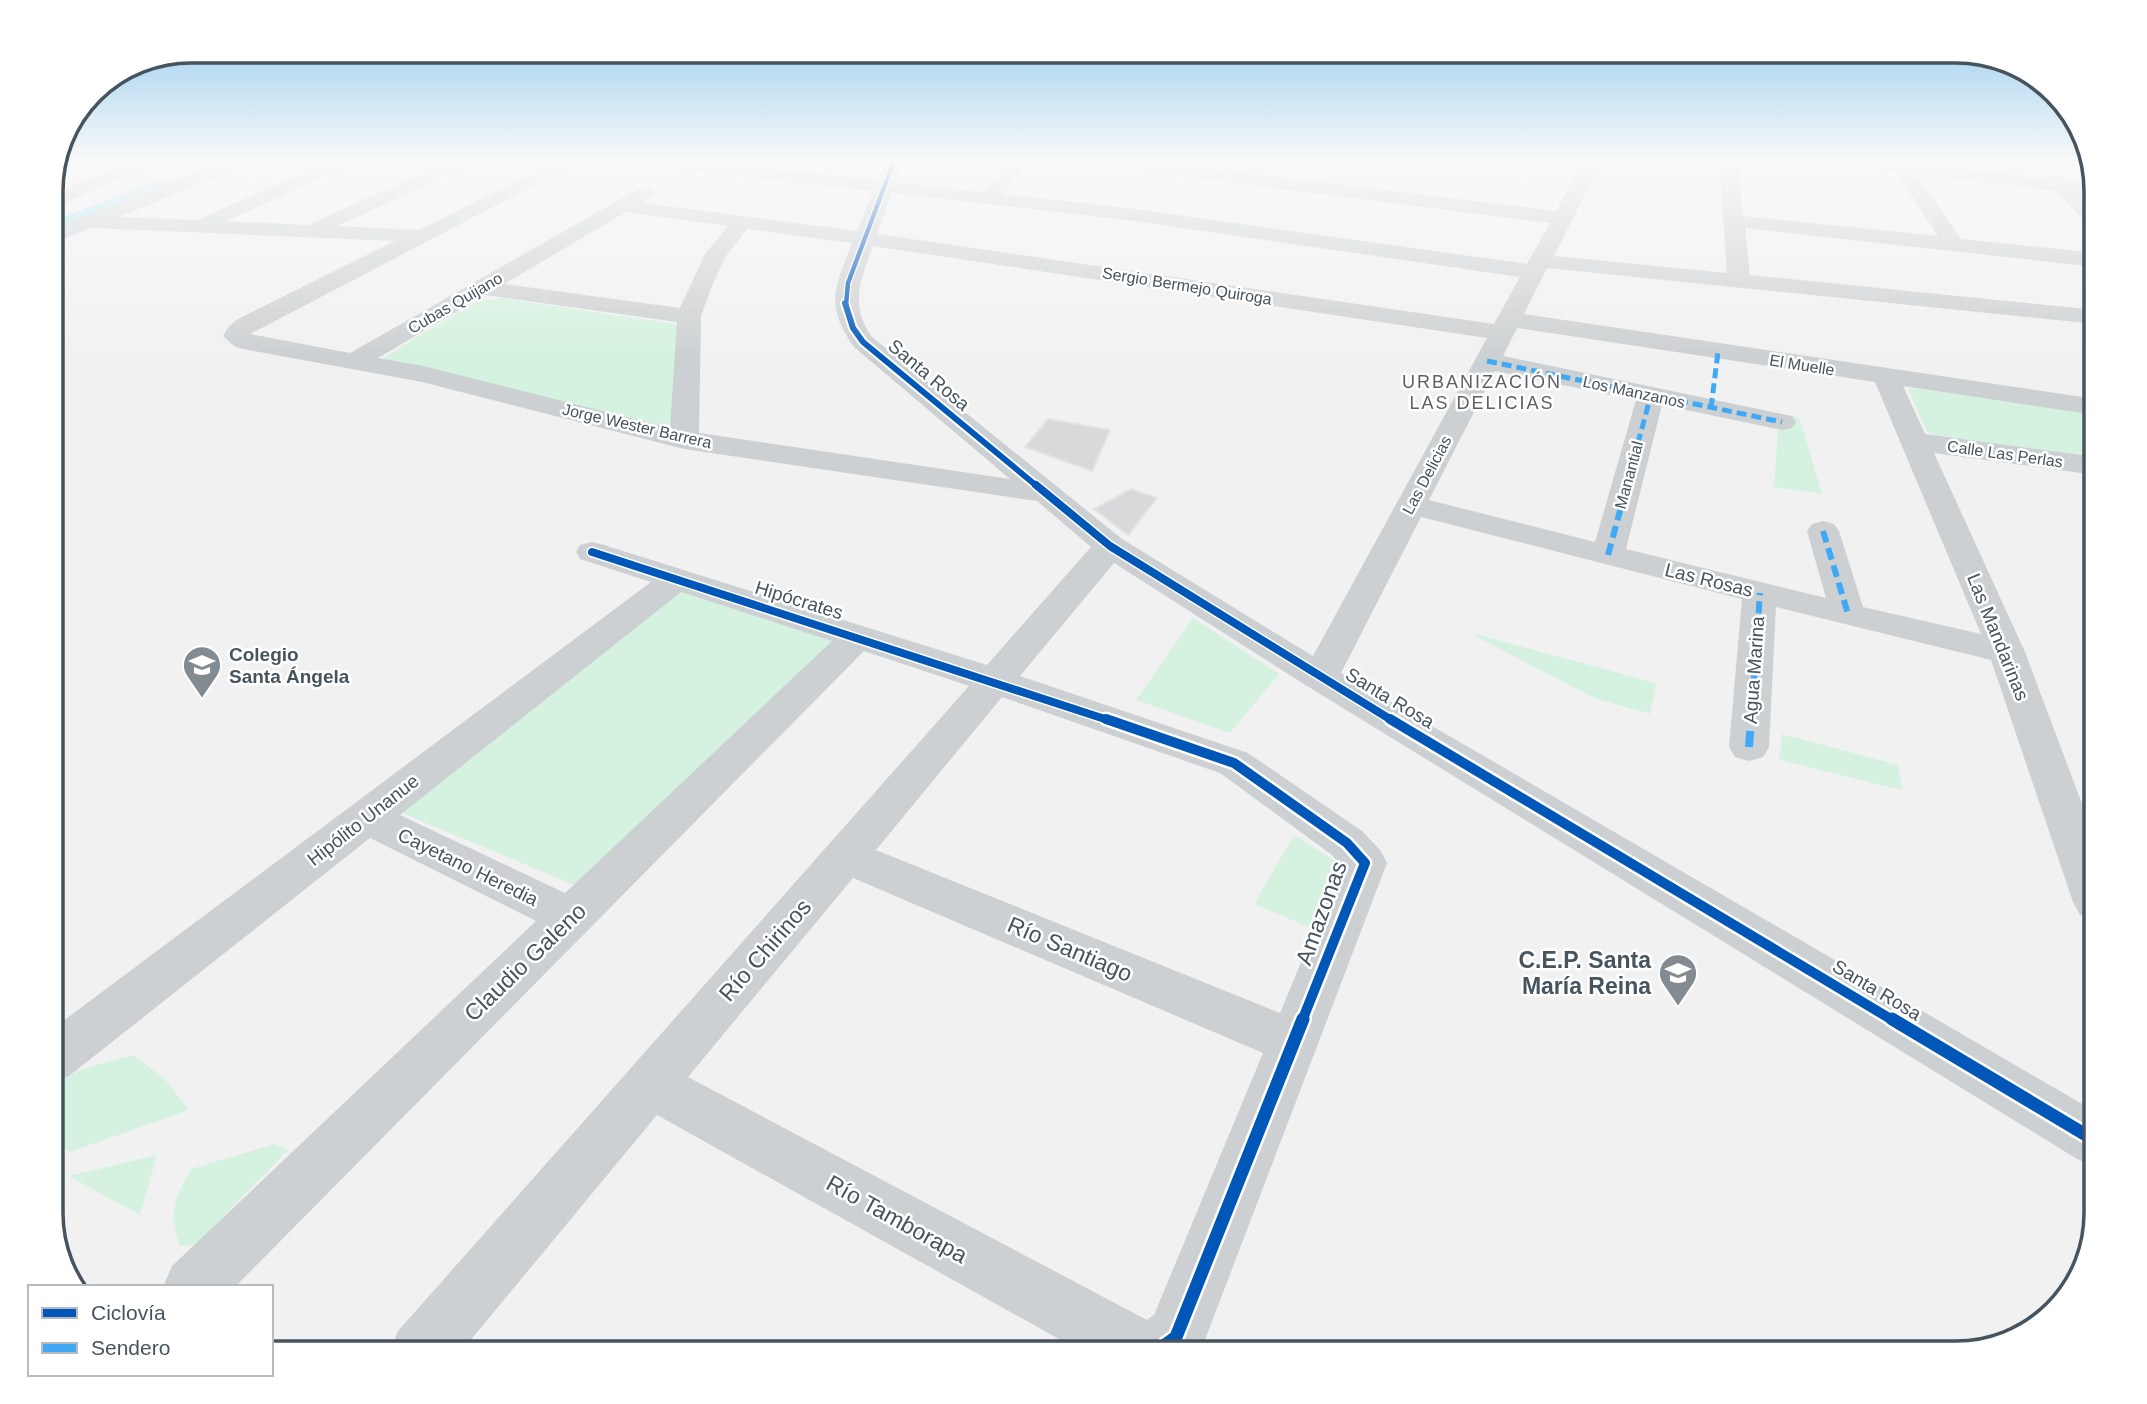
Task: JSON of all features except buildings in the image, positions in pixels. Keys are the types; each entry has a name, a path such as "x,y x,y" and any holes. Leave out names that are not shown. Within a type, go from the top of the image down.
{"street":[{"path":"209,227 423,236 442,227"},
{"path":"309,231 319,227"},
{"name":"Cubas Quijano","path":"356,360 588,227"},
{"path":"684,440 689,316 701,283 716,254 738,227"},
{"name":"Sergio Bermejo Quiroga","path":"776,227 1505,326"},
{"name":"Santa Rosa","path":"869,227 845,297 846,310 853,328 885,362 1110,546 1320,677 2084,1134"},
{"path":"1098,272 1122,227"},
{"path":"1227,227 1538,266 1739,281 2084,316"},
{"name":"Las Delicias","path":"1320,677 1558,227"},
{"path":"1734,227 1739,281"},
{"path":"1785,227 2084,259"},
{"path":"1942,227 1954,245"},
{"name":"Jorge Wester Barrera","path":"423,236 247,324 236,336 243,341 423,374 684,440 1044,493"},
{"path":"482,288 689,316"},
{"name":"El Muelle","path":"1505,326 1718,352 2084,405"},
{"path":"1711,408 1718,352"},
{"name":"Los Manzanos","path":"1487,361 1782,422"},
{"name":"Las Mandarinas","path":"1886,377 2007,652 2084,868"},
{"name":"Manantial","path":"1608,555 1651,395"},
{"name":"Calle Las Perlas","path":"1913,441 2084,464"},
{"path":"936,477 963,471 985,461 994,452"},
{"name":"Las Rosas","path":"1411,505 2007,652"},
{"path":"1823,531 1848,614"},
{"name":"Río Chirinos","path":"430,1341 1110,546"},
{"name":"Hipócrates","path":"592,552 995,681"},
{"name":"Hipólito Unanue","path":"63,1051 675,580"},
{"name":"Agua Marina","path":"1749,747 1760,593"},
{"name":"Claudio Galeno","path":"195,1285 857,637"},
{"name":"Amazonas","path":"995,681 1234,763 1347,843 1365,863 1176,1337 1170,1341"},
{"name":"Cayetano Heredia","path":"366,817 571,917"},
{"name":"Río Santiago","path":"846,856 1293,1042"},
{"name":"Río Tamborapa","path":"650,1084 1122,1341"}],"green space":[{"path":"500,298 682,325 671,422 662,426 392,363 383,358 476,302"},
{"path":"1912,388 2084,412 2084,458 1934,435 1927,432 1909,390"},
{"path":"1779,414 1799,417 1822,494 1774,487"},
{"path":"677,591 834,641 574,885 395,810"},
{"path":"1193,618 1279,674 1230,733 1136,700"},
{"path":"1475,636 1656,683 1650,714 1594,698"},
{"path":"1782,734 1898,765 1902,790 1779,760"},
{"path":"1294,835 1337,862 1309,927 1254,904"},
{"path":"133,1055 164,1078 189,1110 70,1152 63,1148 63,1080 100,1064"},
{"path":"274,1144 288,1150 196,1245 180,1246 174,1225 175,1206 191,1169"},
{"path":"157,1155 140,1215 69,1176"}],"marked path":[{"path":"1711,408 1718,352"},
{"path":"1487,361 1782,422"},
{"path":"1608,555 1651,395"},
{"path":"1823,531 1848,614"},
{"path":"1749,747 1760,593"}],"cycle path":[{"path":"869,227 845,297 846,310 853,328 863,342 1110,546 1320,677 2084,1134"},
{"path":"592,552 995,681 1234,763 1347,843 1365,863 1176,1337 1170,1341"}],"place":[{"name":"Colegio Santa Ángela","path":"202,699"},
{"name":"C.E.P. Santa María Reina","path":"1678,1007"}],"district":[{"name":"URBANIZACIÓN LAS DELICIAS","path":"1482,392"}]}
